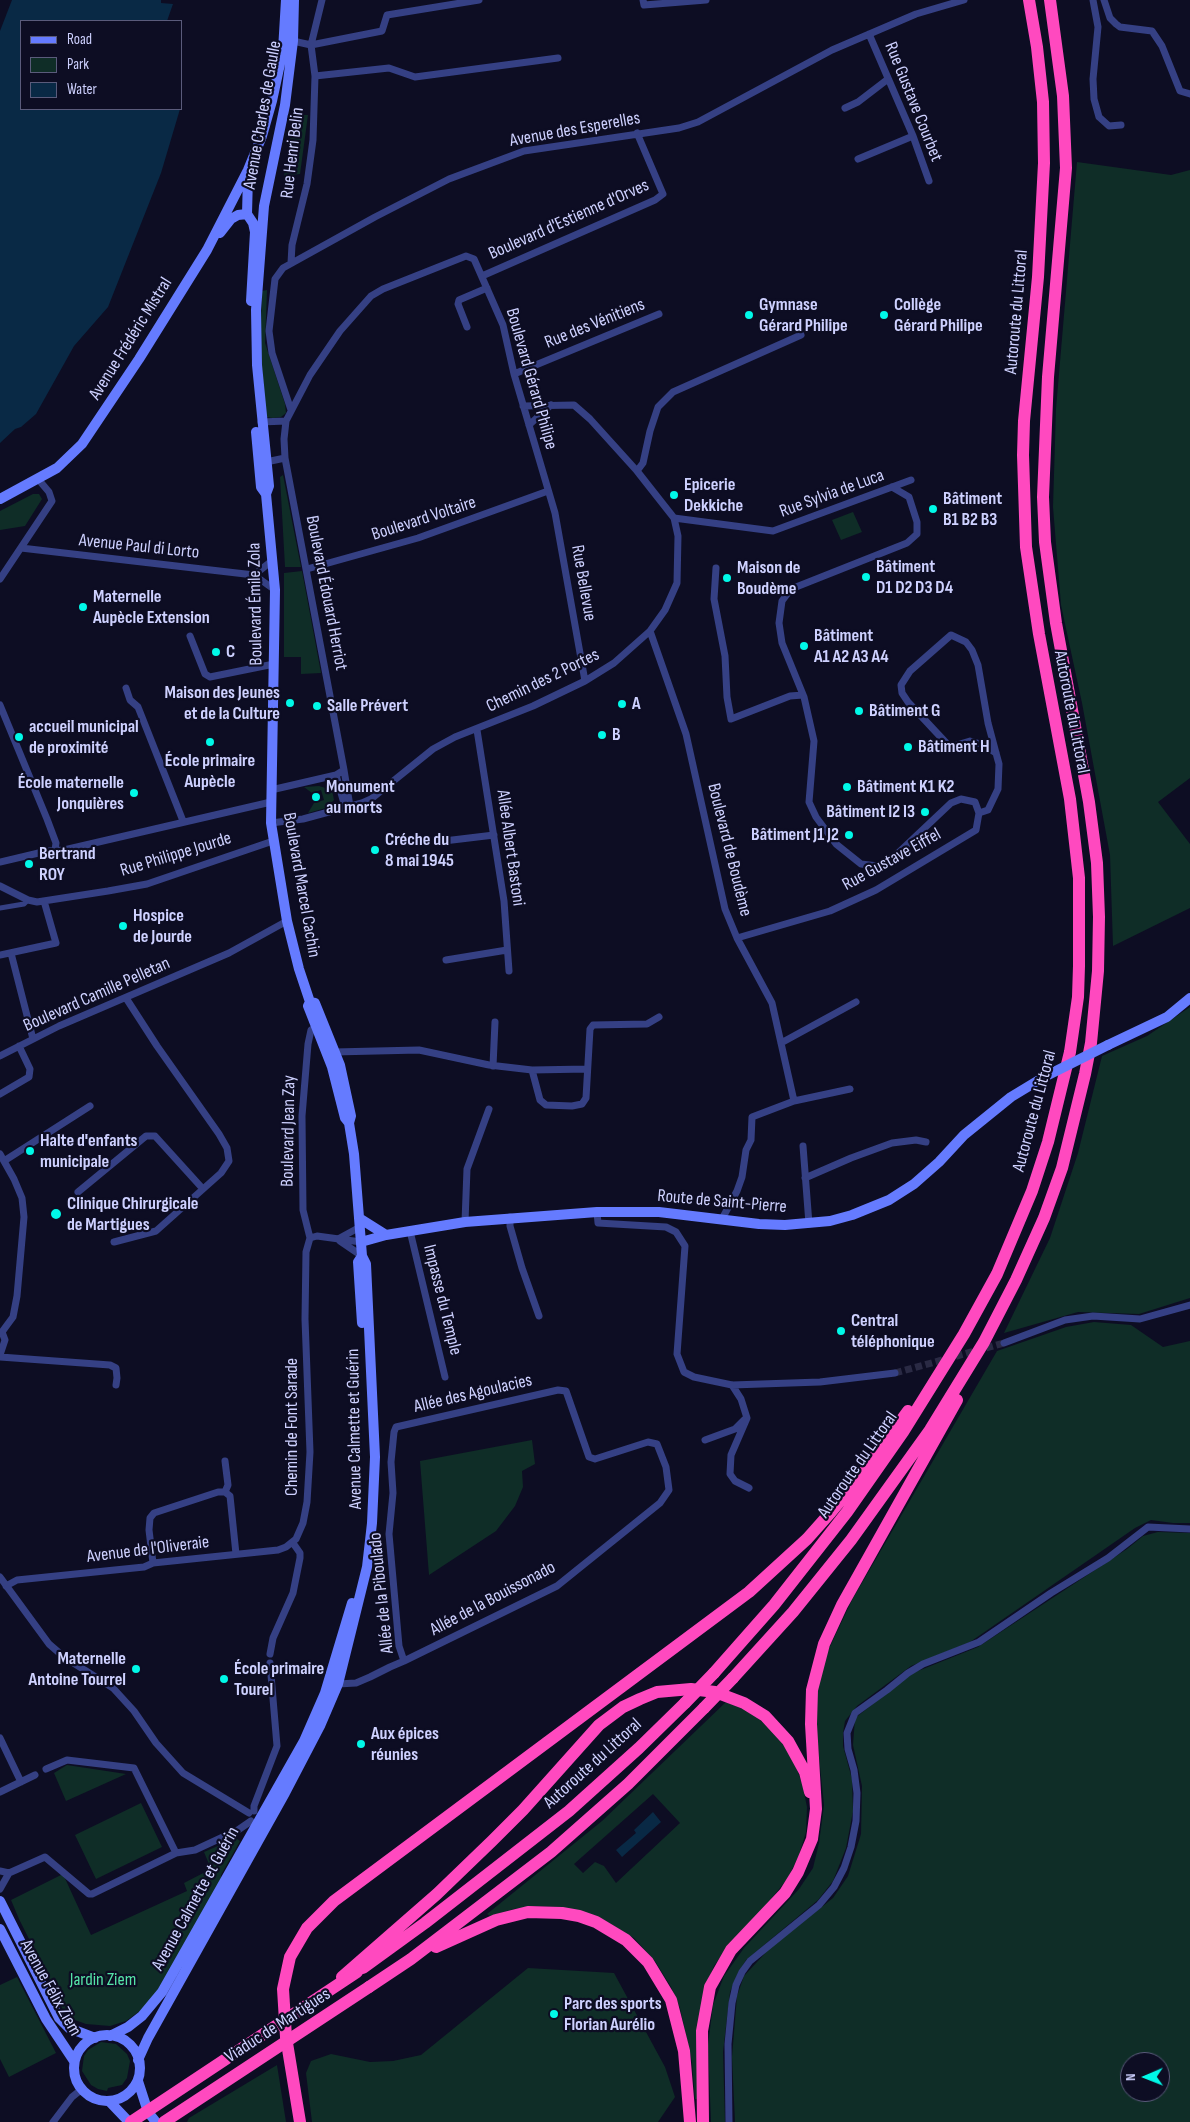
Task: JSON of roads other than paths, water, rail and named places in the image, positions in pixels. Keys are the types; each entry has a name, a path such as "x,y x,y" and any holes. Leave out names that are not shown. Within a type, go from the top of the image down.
{"highway":[{"name":"Autoroute du Littoral","path":"356,1969 425,1923 569,1811 639,1748 685,1703 774,1605 847,1512 903,1432 964,1334 1011,1242 1032,1191 1048,1142 1070,1052 1078,997 1079,878 1070,799 1039,634 1026,547 1023,455 1024,421 1038,277 1044,163 1043,102 1037,47 1028,0"},
{"name":"Autoroute du Littoral","path":"411,1959 558,1847 628,1784 733,1678 820,1579 900,1473 957,1388 1008,1298 1044,1218 1072,1133 1091,1043 1099,944 1097,863 1089,802 1056,623 1045,542 1043,497 1048,377 1066,168 1063,96 1050,0"},
{"path":"703,2122 702,2032 704,2012 710,1987 731,1950 781,1898 798,1872 809,1849 815,1820 812,1697 814,1676 824,1644 850,1590 946,1423 1008,1298"},
{"path":"300,2122 290,2062 282,1989 290,1957 300,1938 311,1924 334,1901 686,1640 769,1575 807,1538 857,1481 964,1334"},
{"path":"356,1969 437,1894 523,1810 599,1725 623,1707 657,1692 691,1689 730,1696 766,1716 788,1741 805,1772 812,1813 809,1844 798,1872"},
{"path":"411,1959 496,1920 528,1912 562,1913 579,1916 612,1930 626,1940 648,1962 671,2000 684,2050 690,2122"},
{"name":"Viaduc de Martigues","path":"164,2122 411,1959"},
{"name":"Viaduc de Martigues","path":"130,2122 320,1997 356,1969"}],"main road":[{"name":"Avenue Charles de Gaulle","path":"220,223 248,170 262,136 283,50 286,0"},
{"name":"Avenue Charles de Gaulle","path":"262,236 269,177 285,105 293,41 294,0"},
{"path":"248,170 246,214 254,218 258,226 255,288 256,310"},
{"name":"Boulevard Émile Zola","path":"246,214 253,223 255,232 250,324 251,370 261,487 266,494"},
{"name":"Avenue Frédéric Mistral","path":"206,250 231,219 238,215 246,214"},
{"name":"Avenue Frédéric Mistral","path":"0,499 57,468 82,444 139,359 206,250 220,223"},
{"name":"Boulevard Émile Zola","path":"262,236 256,310 257,365 261,422 269,486 266,494 275,590 271,802"},
{"name":"Boulevard Marcel Cachin","path":"271,802 273,841 287,921 299,969 310,1002 308,1006 320,1026 345,1085 351,1116 349,1122 354,1154 361,1242"},
{"name":"Route de Saint-Pierre","path":"361,1242 386,1235 465,1222 598,1212 660,1212 759,1224 809,1224 852,1215 889,1200 906,1189 939,1162 964,1135 1011,1097 1040,1079 1167,1016 1190,998"},
{"path":"359,1223 386,1235"},
{"name":"Avenue Calmette et Guérin","path":"110,2036 128,2027 142,2016 162,1992 248,1839 257,1818 307,1753 338,1684 367,1567 375,1490 376,1457 368,1307 365,1262 362,1256 361,1242"},
{"name":"Avenue Calmette et Guérin","path":"138,2060 257,1818 304,1741 325,1693 352,1603 362,1563 368,1526 370,1439 358,1272 358,1262 362,1256"},
{"name":"Avenue Félix Ziem","path":"0,1901 59,2018 69,2028 95,2038"},
{"name":"Avenue Félix Ziem","path":"0,1929 46,2019 74,2061"},
{"path":"110,2036 122,2039 134,2049 138,2060 140,2074 138,2081 131,2091 122,2098 109,2101 97,2100 82,2089 77,2079 74,2061 86,2043 95,2038 110,2036"},
{"path":"138,2081 148,2112 156,2122"},
{"path":"109,2101 130,2122"}],"street":[{"path":"311,45 322,0"},
{"path":"293,41 311,45 382,31 387,15 479,0"},
{"path":"644,2 706,0"},
{"name":"Avenue des Esperelles","path":"291,410 272,352 269,331 275,279 278,273 291,263 449,179 524,151 679,128 698,122 832,50 916,14 964,0"},
{"path":"1093,0 1098,27 1093,78 1094,99 1099,117 1109,126 1121,125"},
{"path":"1104,0 1110,18 1120,27 1152,30 1162,46 1180,90 1190,94"},
{"name":"Rue Gustave Courbet","path":"869,34 913,136 929,181"},
{"name":"Rue Henri Belin","path":"291,263 292,246 308,184 313,140 315,76 311,45"},
{"path":"315,76 389,68 415,77 558,58"},
{"path":"844,108 858,102 888,79"},
{"name":"Boulevard d'Estienne d'Orves","path":"482,276 656,200 663,194 637,133"},
{"path":"858,159 913,136"},
{"name":"Boulevard Gérard Philipe","path":"291,410 310,375 340,331 372,296 383,289 466,256 474,259 503,325 514,374 548,491"},
{"path":"467,327 458,304 459,300 488,288"},
{"name":"Rue des Vénitiens","path":"514,374 659,314"},
{"path":"637,471 643,463 658,406 673,392 801,335"},
{"path":"530,425 551,405"},
{"name":"Chemin des 2 Portes","path":"271,823 303,819 362,803 376,796 433,749 455,737 477,730 533,706 585,681 614,663 650,631 665,610 677,583 678,536 674,518 637,471 590,419 574,405 523,406"},
{"path":"261,422 286,421 291,410"},
{"name":"Boulevard Édouard Herriot","path":"286,421 284,458 307,568 344,770 348,806"},
{"path":"266,462 284,458"},
{"path":"0,579 52,501 49,492 38,479"},
{"name":"Rue Sylvia de Luca","path":"674,518 773,531 911,480"},
{"path":"892,487 909,497 917,522 916,534 907,542 791,590 782,601 779,623 782,643 803,695 814,741 809,802 816,817 836,844 861,864 878,866 898,854 951,803 961,799 975,802 979,813"},
{"name":"Boulevard Voltaire","path":"307,568 418,538 548,491"},
{"name":"Rue Bellevue","path":"548,491 554,513 585,681"},
{"name":"Avenue Paul di Lorto","path":"21,548 254,575 275,590"},
{"path":"254,575 273,560"},
{"path":"716,568 714,599 725,656 727,697 731,719 790,696 803,695"},
{"name":"Boulevard de Boudème","path":"650,631 686,734 723,902 737,938 772,1003 794,1101"},
{"name":"Rue Gustave Eiffel","path":"737,938 830,911 876,890 976,830 979,813 988,810 998,789 999,764 988,723 978,665 972,650 966,642 951,635 910,672 901,685 902,693 950,747 970,741 984,745 996,753"},
{"path":"190,636 205,674 210,677 274,664"},
{"path":"126,688 130,700 138,707 184,821"},
{"path":"0,705 47,819 56,843 55,850"},
{"name":"Allée Albert Bastoni","path":"477,730 504,901 509,971"},
{"path":"271,790 336,775 344,770"},
{"path":"336,775 348,806"},
{"path":"0,862 271,802"},
{"path":"444,841 494,835"},
{"name":"Rue Philippe Jourde","path":"28,900 44,901 146,884 273,841"},
{"path":"0,886 28,900 24,904 0,907"},
{"path":"0,955 56,943 44,901"},
{"name":"Boulevard Camille Pelletan","path":"0,1056 33,1038 229,952 287,921"},
{"path":"446,960 507,950"},
{"path":"11,953 33,1038"},
{"path":"114,1242 156,1231 226,1168 229,1161 227,1148 126,998"},
{"path":"781,1043 856,1002"},
{"path":"532,1070 543,1103 546,1105 572,1106 582,1104 586,1098 590,1029 593,1025 647,1024 659,1017"},
{"path":"493,1066 495,1022"},
{"name":"Boulevard Jean Zay","path":"310,1238 303,1210 302,1116 308,1044 311,1030 320,1026"},
{"path":"0,1094 29,1077 30,1069 19,1046"},
{"path":"331,1053 419,1050 493,1066 532,1070 587,1069"},
{"path":"722,1219 737,1192 742,1177 746,1150 751,1140 752,1117 794,1101 850,1088"},
{"path":"90,1106 2,1157 22,1198 24,1217 17,1296 12,1317 1,1332 6,1340 0,1356 110,1365 116,1368 116,1385"},
{"path":"465,1222 467,1169 489,1109"},
{"path":"78,1192 146,1136 155,1136 203,1189"},
{"path":"806,1178 851,1158 892,1143 916,1140 926,1142"},
{"path":"803,1146 809,1224"},
{"path":"598,1212 598,1223 666,1227 676,1232 685,1246 677,1354 684,1372 694,1377 732,1385 820,1382 895,1373"},
{"path":"510,1218 510,1226 522,1268 539,1316"},
{"path":"337,1239 359,1223"},
{"name":"Impasse du Temple","path":"410,1231 445,1377"},
{"path":"310,1238 317,1236 361,1242"},
{"name":"Chemin de Font Sarade","path":"293,1543 300,1534 307,1502 310,1428 306,1336 306,1252 310,1238"},
{"path":"337,1239 362,1256"},
{"path":"1004,1343 1065,1320 1093,1316 1140,1319 1190,1305"},
{"path":"705,1440 735,1429 747,1418 741,1399 732,1385"},
{"name":"Allée des Agoulacies","path":"394,1432 396,1428 550,1391 566,1391 589,1457 595,1459 648,1442 657,1444 666,1467 669,1490 660,1503"},
{"path":"744,1420 745,1426 731,1455 730,1474 735,1481 749,1488"},
{"name":"Allée de la Piboulado","path":"394,1432 390,1462 393,1493 389,1534 399,1646 404,1661"},
{"path":"225,1461 228,1485 225,1492"},
{"path":"153,1563 149,1523 154,1513 218,1492 225,1492 230,1496 236,1554"},
{"name":"Allée de la Bouissonado","path":"325,1693 338,1684 356,1683 404,1661 557,1586 660,1503"},
{"path":"729,2122 728,2044 732,2003 736,1985 750,1961 819,1905 834,1887 852,1847 856,1821 856,1793 854,1770 848,1750 847,1733 855,1713 908,1673 924,1664 979,1642 1051,1593 1108,1558 1148,1527 1190,1529"},
{"path":"257,1818 254,1806 277,1746 270,1654 273,1638 293,1593 300,1553 293,1543"},
{"name":"Avenue de l'Oliveraie","path":"6,1586 17,1580 144,1567 153,1563 278,1550 293,1543"},
{"path":"0,1577 49,1644 64,1657 113,1688 134,1711 156,1743 183,1773 257,1818"},
{"path":"0,1738 21,1782"},
{"path":"46,1769 67,1760 134,1768 176,1852"},
{"path":"0,1792 35,1775"},
{"path":"0,1889 3,1870 45,1857 89,1894 92,1894 176,1852 194,1850 238,1830 257,1818"},
{"path":"238,1830 248,1839"},
{"path":"53,2122 72,2097 82,2089"}],"water":[{"path":"12,0 161,0 161,3 173,4 167,20 20,20 20,110 180,110 161,173 108,307 74,346 36,414 0,443 0,31"},
{"path":"653,1812 661,1822 622,1857 616,1850 636,1833 634,1830"}],"tunnel":[{"path":"895,1373 1004,1343"}],"place":[{"name":"Gymnase Gérard Philipe","path":"749,315"},
{"name":"Collège Gérard Philipe","path":"884,315"},
{"name":"Epicerie Dekkiche","path":"674,495"},
{"name":"Bâtiment B1 B2 B3","path":"933,509"},
{"name":"Bâtiment D1 D2 D3 D4","path":"866,577"},
{"name":"Maison de Boudème","path":"727,578"},
{"name":"Maternelle Aupècle Extension","path":"83,607"},
{"name":"Bâtiment A1 A2 A3 A4","path":"804,646"},
{"name":"C","path":"216,652"},
{"name":"Maison des Jeunes et de la Culture","path":"290,703"},
{"name":"A","path":"622,704"},
{"name":"Salle Prévert","path":"317,706"},
{"name":"Bâtiment G","path":"859,711"},
{"name":"B","path":"602,735"},
{"name":"accueil municipal de proximité","path":"19,737"},
{"name":"École primaire Aupècle","path":"210,742"},
{"name":"Bâtiment H","path":"908,747"},
{"name":"Bâtiment K1 K2","path":"847,787"},
{"name":"École maternelle Jonquières","path":"134,793"},
{"name":"Monument au morts","path":"316,797"},
{"name":"Bâtiment I2 I3","path":"925,812"},
{"name":"Bâtiment J1 J2","path":"849,835"},
{"name":"Créche du 8 mai 1945","path":"375,850"},
{"name":"Bertrand ROY","path":"29,864"},
{"name":"Hospice de Jourde","path":"123,926"},
{"name":"Halte d'enfants municipale","path":"30,1151"},
{"name":"Clinique Chirurgicale de Martigues","path":"56,1214"},
{"name":"Central téléphonique","path":"841,1331"},
{"name":"Maternelle Antoine Tourrel","path":"136,1669"},
{"name":"École primaire Tourel","path":"224,1679"},
{"name":"Aux épices réunies","path":"361,1744"},
{"name":"Parc des sports Florian Aurélio","path":"554,2014"}],"park label":[{"name":"Jardin Ziem","path":"103,1980"}]}
